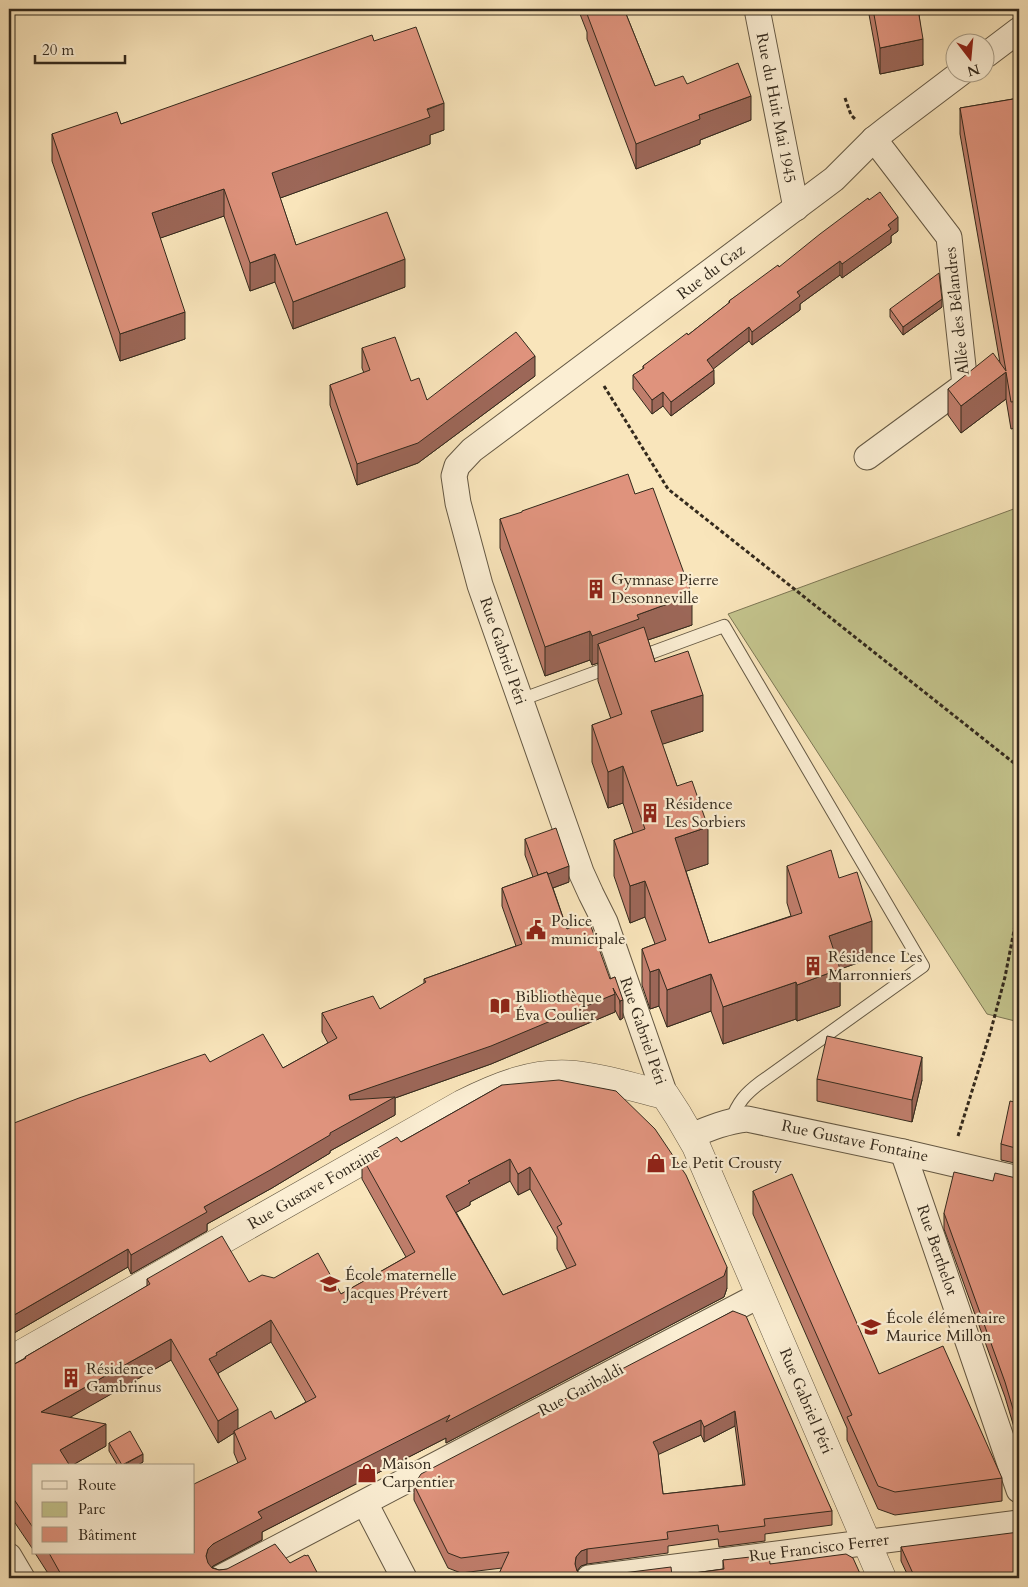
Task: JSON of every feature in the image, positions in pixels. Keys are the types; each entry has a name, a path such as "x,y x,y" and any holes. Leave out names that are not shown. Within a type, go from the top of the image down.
{"street":[{"name":"Rue du Huit Mai 1945","path":"757,9 796,208"},
{"path":"996,47 1019,30"},
{"name":"Rue du Gaz","path":"457,466 472,450 834,179 874,139 949,82"},
{"name":"Allée des Bélandres","path":"867,457 966,384 949,237 874,139"},
{"name":"Rue Gabriel Péri","path":"457,466 454,476 455,489 474,565 584,880 605,922 664,1095 691,1136 711,1178 882,1578"},
{"name":"Rue Gustave Fontaine","path":"9,1361 462,1104 505,1084 526,1078 576,1075 610,1081 664,1095"},
{"name":"Rue Gustave Fontaine","path":"691,1136 713,1126 731,1121 756,1120 1019,1179"},
{"name":"Rue Berthelot","path":"903,1152 1019,1490"},
{"name":"Rue Garibaldi","path":"220,1578 760,1295"},
{"path":"365,1503 404,1578"},
{"name":"Rue Francisco Ferrer","path":"589,1578 1019,1523"},
{"path":"9,1556 22,1578"}],"lane":[{"path":"520,700 724,626 922,966 761,1082 740,1101 731,1121"}],"path":[{"path":"589,362 668,489 1019,767"},
{"path":"950,1162 991,1030 1019,905"}],"green space":[{"path":"1019,507 1019,1022 987,1014 728,614"}],"building":[{"path":"587,9 624,9 655,86 683,76 687,84 738,63 751,96 699,115 700,119 636,144 587,14 589,13"},
{"path":"873,9 918,9 923,39 880,48"},
{"path":"416,27 444,103 427,109 430,117 272,173 296,245 387,212 405,259 293,302 275,254 250,263 224,189 152,213 185,312 120,334 52,134 117,112 121,124 372,35 374,41"},
{"path":"1019,98 1019,401 1011,402 1006,372 961,406 948,389 993,353 1006,371 960,108"},
{"path":"880,192 898,217 888,225 891,229 842,264 840,261 797,292 800,296 752,332 749,327 707,360 714,370 671,402 663,392 652,400 633,375 687,333 688,335 729,301 778,265 779,267 868,198 869,200"},
{"path":"939,273 942,299 903,327 890,309"},
{"path":"516,332 535,356 418,443 357,464 330,385 370,370 362,348 395,337 411,381 419,378 427,400"},
{"name":"Gymnase Pierre Desonneville","path":"628,474 635,494 653,488 692,595 637,615 639,619 592,636 590,631 545,647 500,519"},
{"path":"644,627 655,662 688,651 703,695 651,711 677,786 692,781 708,827 675,838 709,943 802,913 787,866 831,850 839,878 857,872 872,921 829,936 840,969 797,985 796,982 723,1007 711,974 667,990 659,969 650,972 642,949 666,940 645,881 630,886 614,840 645,829 623,766 608,772 592,725 622,714 598,644"},
{"path":"556,828 569,866 548,874 547,872 538,875 525,839"},
{"path":"547,872 567,929 589,921 610,979 615,977 623,1000 620,1001 613,988 615,994 491,1046 349,1095 350,1100 395,1097 204,1207 207,1212 131,1255 128,1249 9,1318 9,1125 79,1098 205,1054 210,1062 263,1034 283,1068 337,1038 322,1013 373,996 380,1009 426,982 424,979 522,944 502,888"},
{"path":"827,1036 922,1057 912,1100 817,1079"},
{"path":"559,1080 616,1091 655,1129 686,1175 727,1267 724,1276 446,1422 450,1415 258,1512 262,1518 213,1544 208,1549 206,1556 212,1568 219,1570 227,1569 275,1544 290,1563 308,1555 320,1578 63,1578 50,1554 195,1554 195,1484 246,1459 234,1431 271,1411 275,1419 316,1397 271,1320 209,1359 238,1409 218,1421 171,1339 41,1412 106,1424 60,1450 69,1464 32,1464 32,1526 9,1492 9,1367 150,1284 147,1279 222,1236 249,1282 262,1275 274,1278 318,1253 341,1294 415,1252 362,1157 397,1137 401,1142 502,1085","holes":["510,1159 518,1174 530,1167 562,1224 557,1227 576,1265 503,1295 446,1196 470,1183 468,1181"]},
{"path":"1010,1101 1019,1103 1019,1149 1001,1144"},
{"path":"954,1172 993,1181 995,1173 1019,1177 1019,1429 1005,1382 944,1213"},
{"path":"792,1174 879,1374 943,1346 1002,1478 895,1492 878,1486 847,1417 852,1415 753,1191"},
{"path":"733,1311 746,1316 832,1511 764,1519 765,1526 719,1532 718,1525 667,1532 668,1539 587,1549 581,1551 576,1557 577,1571 583,1576 591,1577 671,1567 672,1576 724,1569 723,1560 769,1555 770,1564 846,1554 853,1558 862,1578 497,1578 509,1552 461,1558 448,1553 414,1485 421,1474","holes":["735,1411 745,1485 663,1494 658,1452 653,1442 701,1420 704,1427"]},
{"path":"130,1431 143,1454 121,1464 109,1443"},
{"path":"1019,1532 1019,1578 915,1578 901,1547"}],"place":[{"name":"Gymnase Pierre Desonneville","path":"596,589"},
{"name":"Résidence Les Sorbiers","path":"650,813"},
{"name":"Police municipale","path":"536,930"},
{"name":"Résidence Les Marronniers","path":"813,966"},
{"name":"Bibliothèque Éva Coulier","path":"500,1006"},
{"name":"Le Petit Crousty","path":"656,1163"},
{"name":"École maternelle Jacques Prévert","path":"330,1284"},
{"name":"École élémentaire Maurice Millon","path":"871,1327"},
{"name":"Résidence Gambrinus","path":"71,1378"},
{"name":"Maison Carpentier","path":"367,1473"}]}
